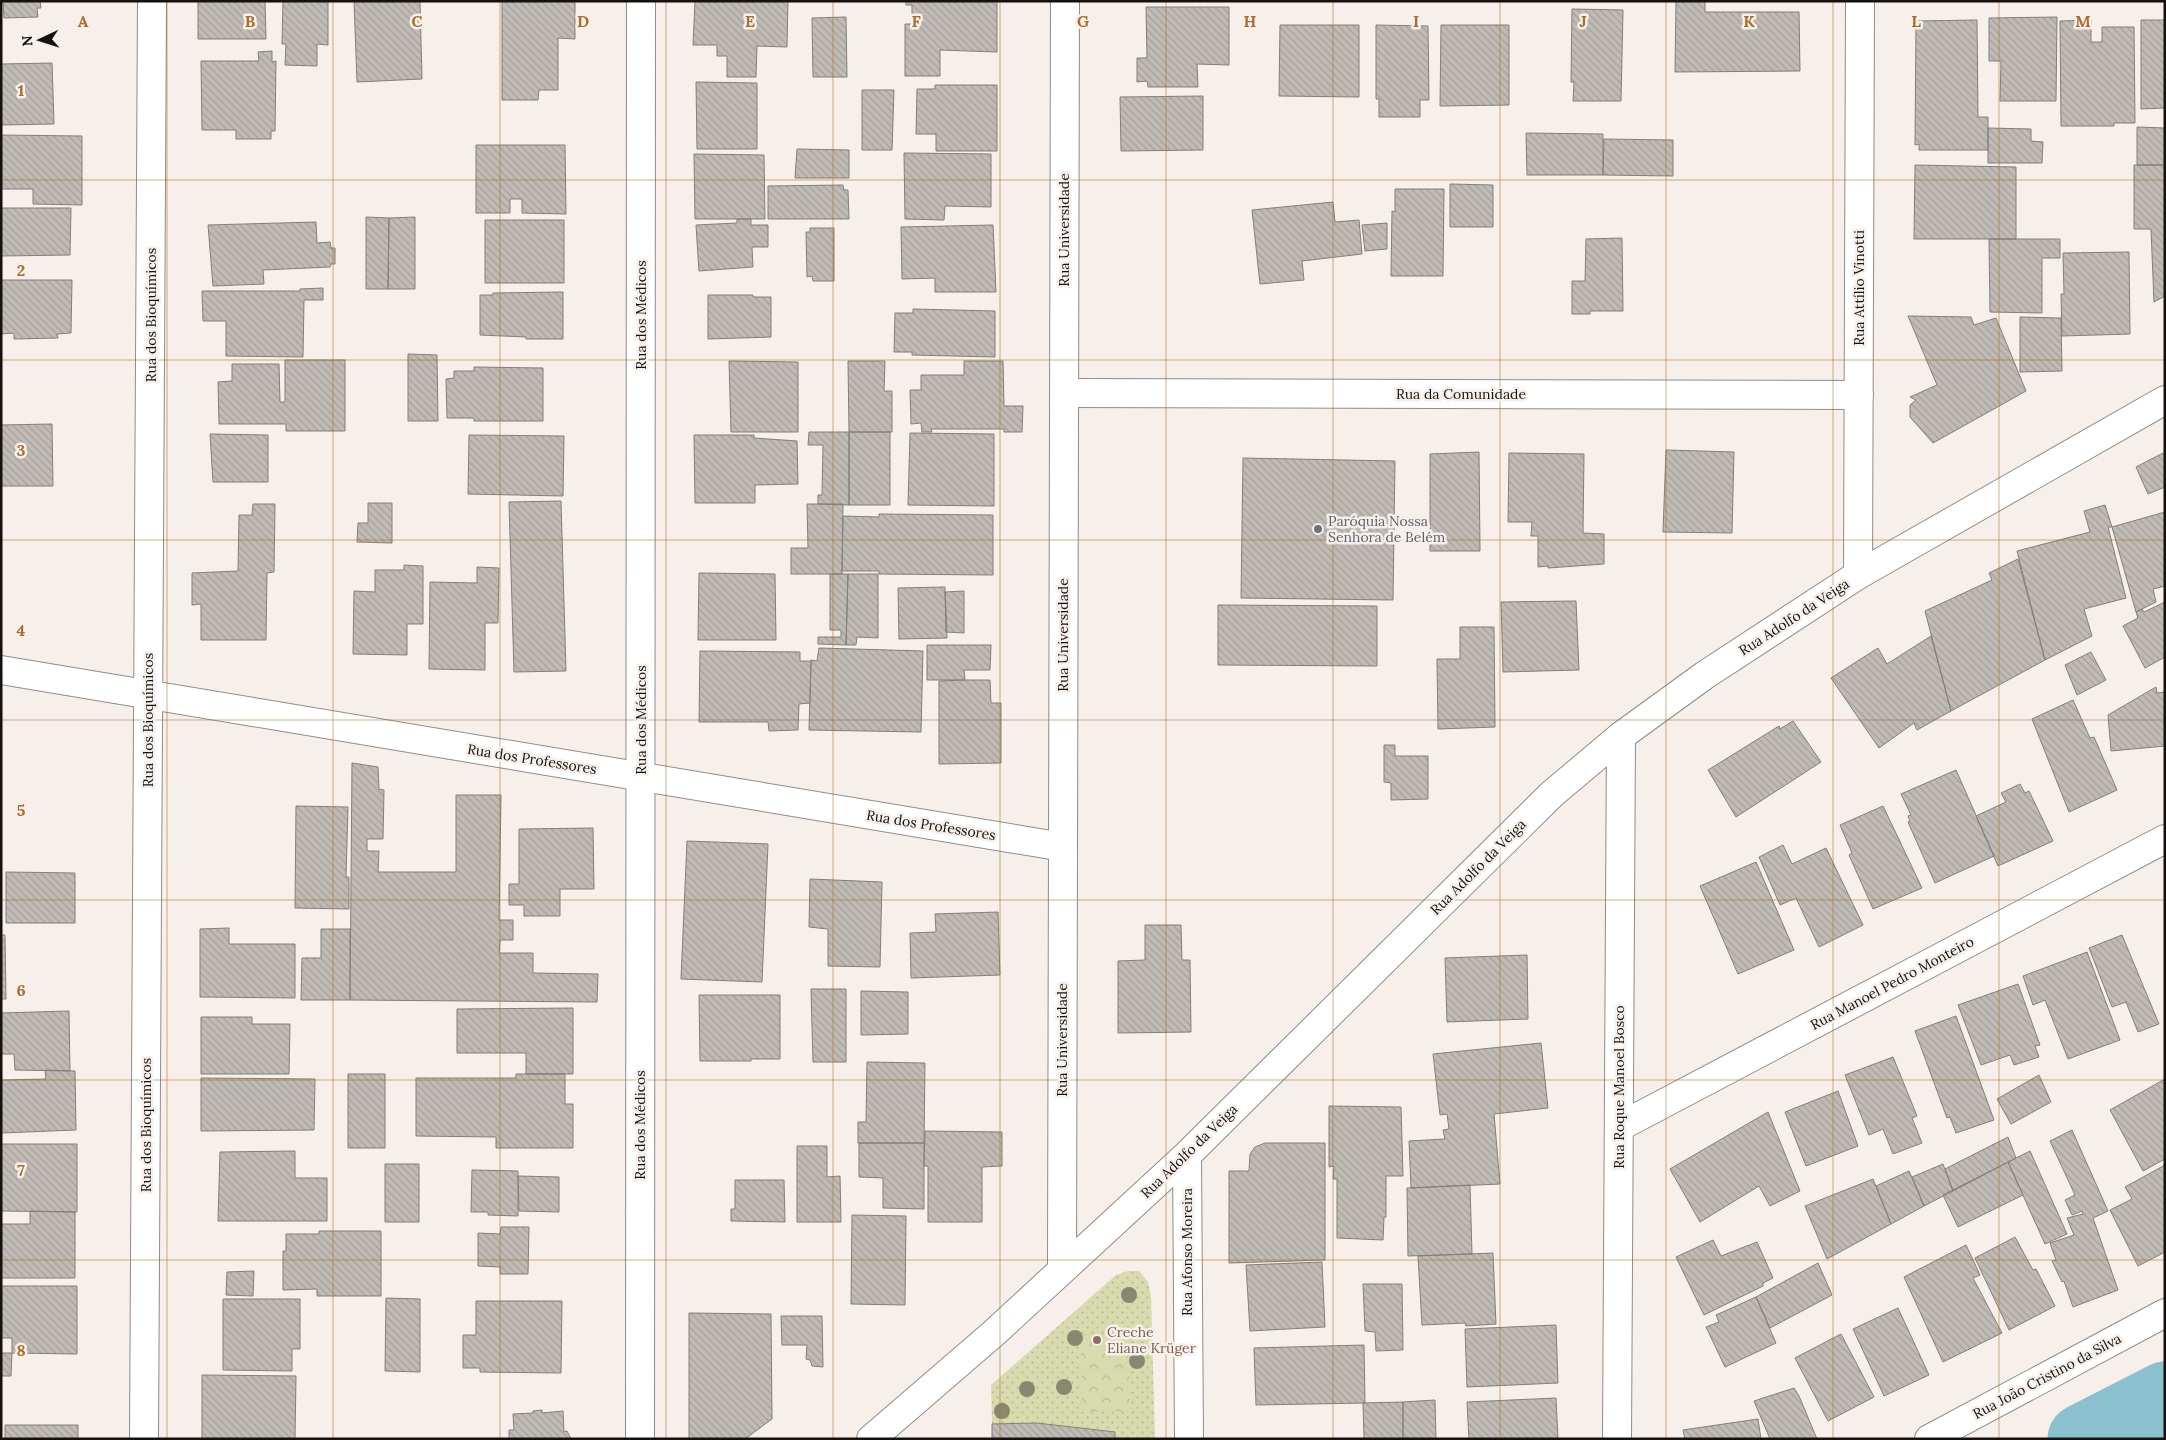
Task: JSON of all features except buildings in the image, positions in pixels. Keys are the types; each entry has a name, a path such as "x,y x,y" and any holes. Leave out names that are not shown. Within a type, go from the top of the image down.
{"street":[{"name":"Rua dos Bioquímicos","path":"144,1439 152,1"},
{"name":"Rua dos Médicos","path":"640,1439 641,1"},
{"name":"Rua Universidade","path":"1062,1269 1065,1"},
{"name":"Rua Attílio Vinotti","path":"1858,575 1860,1"},
{"name":"Rua da Comunidade","path":"1064,393 1859,396"},
{"name":"Rua Adolfo da Veiga","path":"871,1439 994,1333 1187,1155 1552,794 1621,736 1705,675 1858,575 2165,400"},
{"name":"Rua dos Professores","path":"1,670 1063,847"},
{"name":"Rua Roque Manoel Bosco","path":"1617,1439 1621,736"},
{"name":"Rua Manoel Pedro Monteiro","path":"1619,1127 2165,839"},
{"name":"Rua Afonso Moreira","path":"1187,1155 1189,1439"},
{"name":"Rua João Cristino da Silva","path":"1929,1439 2165,1313"}],"green space":[{"name":"Creche Eliane Krüger","path":"1128,1271 1139,1271 1148,1282 1151,1296 1155,1439 1115,1439 1114,1432 1037,1423 992,1424 991,1385 1116,1275"},
{"path":"1128,1333 1130,1411 1082,1412 1081,1334"}],"waterway":[{"path":"2083,1439 2165,1397"}],"place":[{"name":"Paróquia Nossa Senhora de Belém","path":"1318,529"},
{"name":"Creche Eliane Krüger","path":"1097,1340"}]}
